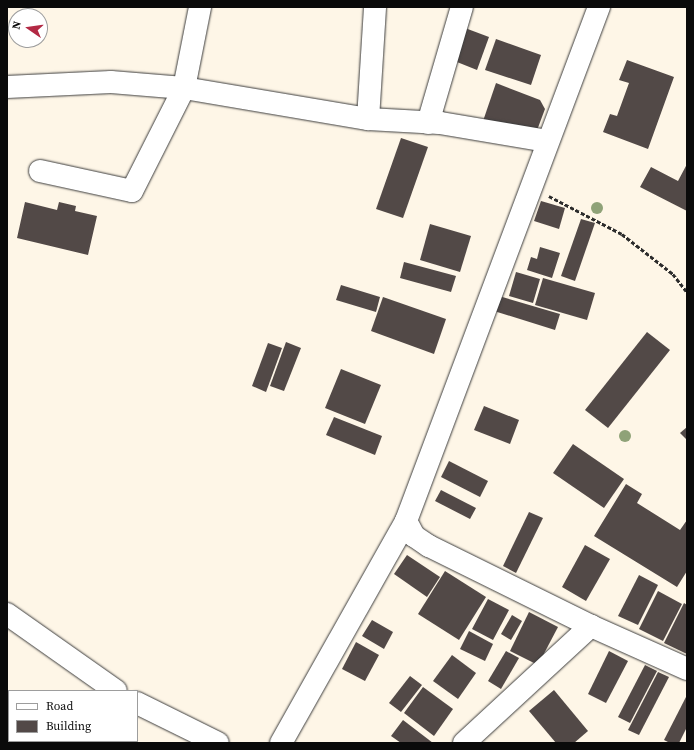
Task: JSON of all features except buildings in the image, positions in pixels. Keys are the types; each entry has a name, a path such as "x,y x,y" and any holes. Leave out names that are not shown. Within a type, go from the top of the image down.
{"street":[{"path":"40,171 124,192 132,191 184,88 200,7"},
{"path":"368,119 375,7"},
{"path":"428,123 462,7"},
{"path":"280,743 406,521 599,7"},
{"path":"7,87 111,82 184,88 368,119 428,123 548,141"},
{"path":"406,521 414,536 429,546 591,626 687,669"},
{"path":"7,614 115,690"},
{"path":"464,743 591,626"},
{"path":"138,704 218,743"}],"path":[{"path":"530,188 622,234 673,274 687,292"}]}
